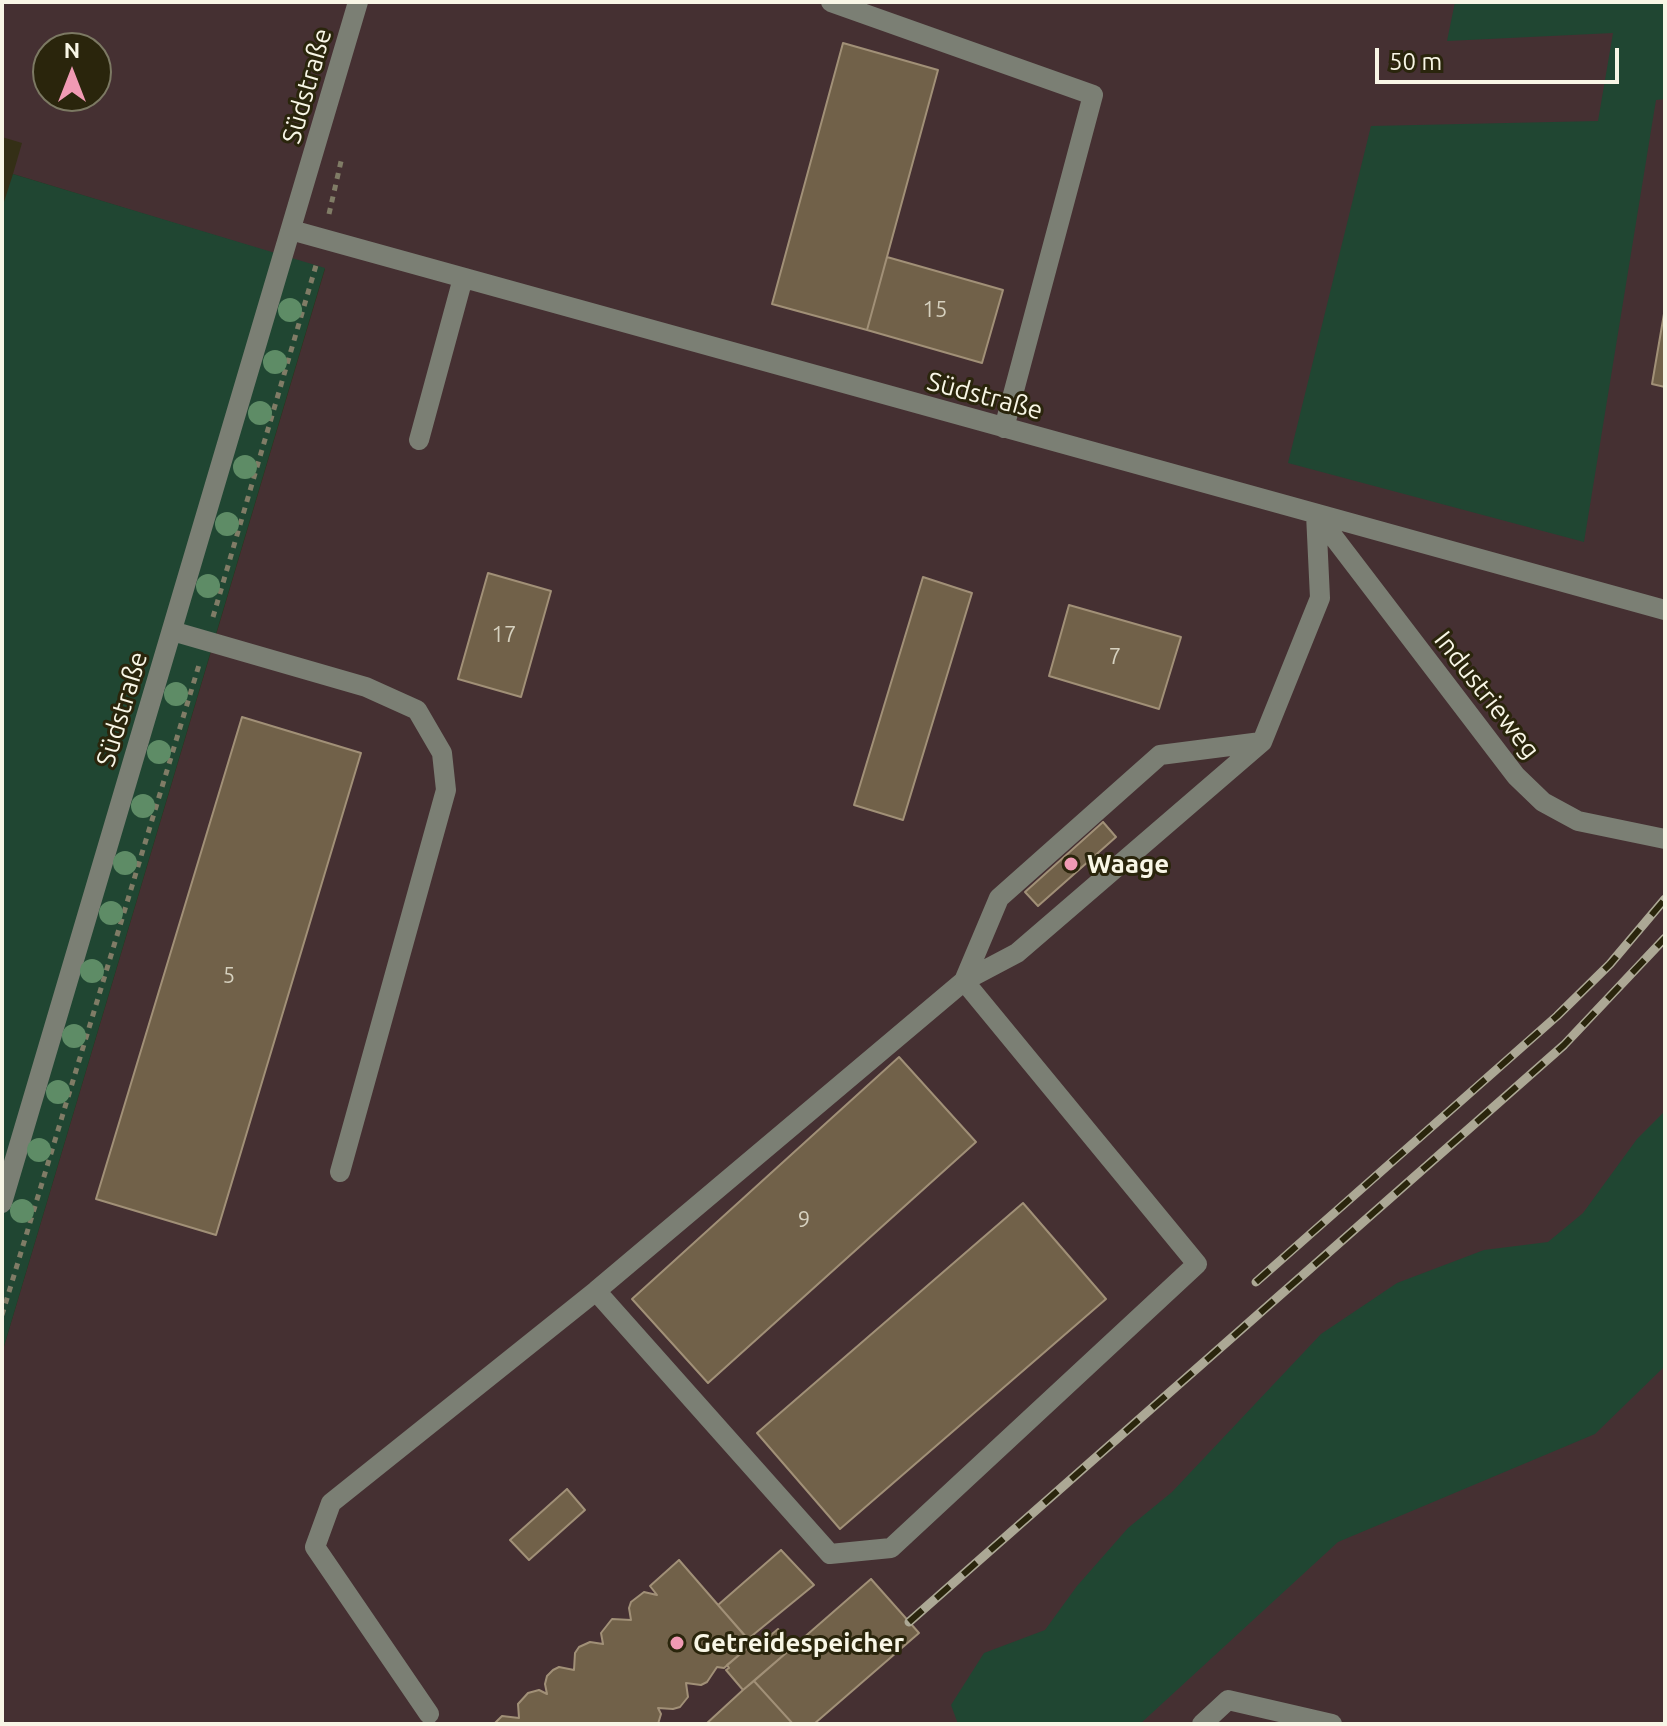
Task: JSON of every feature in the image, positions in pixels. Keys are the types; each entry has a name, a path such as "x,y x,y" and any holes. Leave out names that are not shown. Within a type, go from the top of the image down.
{"street":[{"name":"Südstraße","path":"2,1203 358,2"},
{"path":"831,2 1093,95 1004,428"},
{"name":"Südstraße","path":"291,230 1665,610"},
{"path":"419,440 463,278"},
{"path":"429,1714 315,1547 331,1503 596,1291 964,981 1017,953 1262,742 1320,598 1316,514"},
{"name":"Industrieweg","path":"1316,514 1516,776 1543,802 1578,821 1665,839"},
{"path":"172,631 366,687 417,710 442,753 446,790 340,1172"},
{"path":"964,981 999,898 1160,755 1262,742"},
{"path":"596,1291 830,1554 891,1548 1197,1264 964,981"},
{"path":"1202,1724 1228,1700 1332,1724"}],"shaded area":[{"path":"2,2 1665,2 1665,1724 2,1724 2,1353 325,269 13,174 22,143 2,137"}],"green space":[{"path":"1455,2 1665,2 1665,99 1656,100 1584,542 1288,463 1371,126 1598,121 1613,33 1447,41"},
{"path":"13,174 325,268 2,1353 2,208"},
{"path":"1665,1111 1665,1366 1595,1434 1338,1542 1140,1724 958,1724 951,1705 984,1653 1045,1630 1077,1586 1128,1528 1172,1492 1321,1334 1397,1283 1484,1250 1548,1242 1583,1213 1637,1139"}],"building":[{"path":"843,43 938,70 867,330 772,304"},
{"path":"887,257 1003,290 982,363 867,330"},
{"path":"1665,308 1665,387 1652,384"},
{"path":"488,573 551,591 521,697 458,679"},
{"path":"923,577 972,593 903,820 854,805"},
{"path":"1069,605 1181,637 1159,709 1049,676"},
{"path":"242,717 361,753 216,1235 96,1199"},
{"name":"Waage","path":"1103,822 1116,837 1038,906 1025,892"},
{"path":"899,1057 976,1142 708,1383 632,1299"},
{"path":"1023,1203 1106,1299 840,1529 757,1433"},
{"path":"567,1489 585,1510 529,1560 510,1540"},
{"path":"781,1550 814,1585 748,1639 718,1605"},
{"name":"Getreidespeicher","path":"679,1560 752,1644 724,1668 717,1667 707,1682 701,1685 686,1683 688,1697 680,1707 658,1708 661,1714 658,1724 494,1724 502,1716 519,1718 518,1704 528,1693 539,1690 547,1694 547,1676 553,1670 559,1667 574,1670 575,1653 579,1647 590,1642 603,1644 601,1633 612,1619 631,1620 631,1602 644,1592 657,1595 650,1586"},
{"path":"871,1579 919,1633 814,1724 793,1724 754,1681"},
{"path":"778,1629 793,1647 743,1690 726,1670 729,1668 727,1665 752,1644 755,1648"},
{"path":"754,1681 793,1724 706,1724 743,1690"}],"railway":[{"path":"1256,1282 1557,1016 1610,964 1665,899"},
{"path":"909,1622 1564,1045 1665,938"}],"place":[{"name":"Waage","path":"1071,864"},
{"name":"Getreidespeicher","path":"677,1643"}]}
